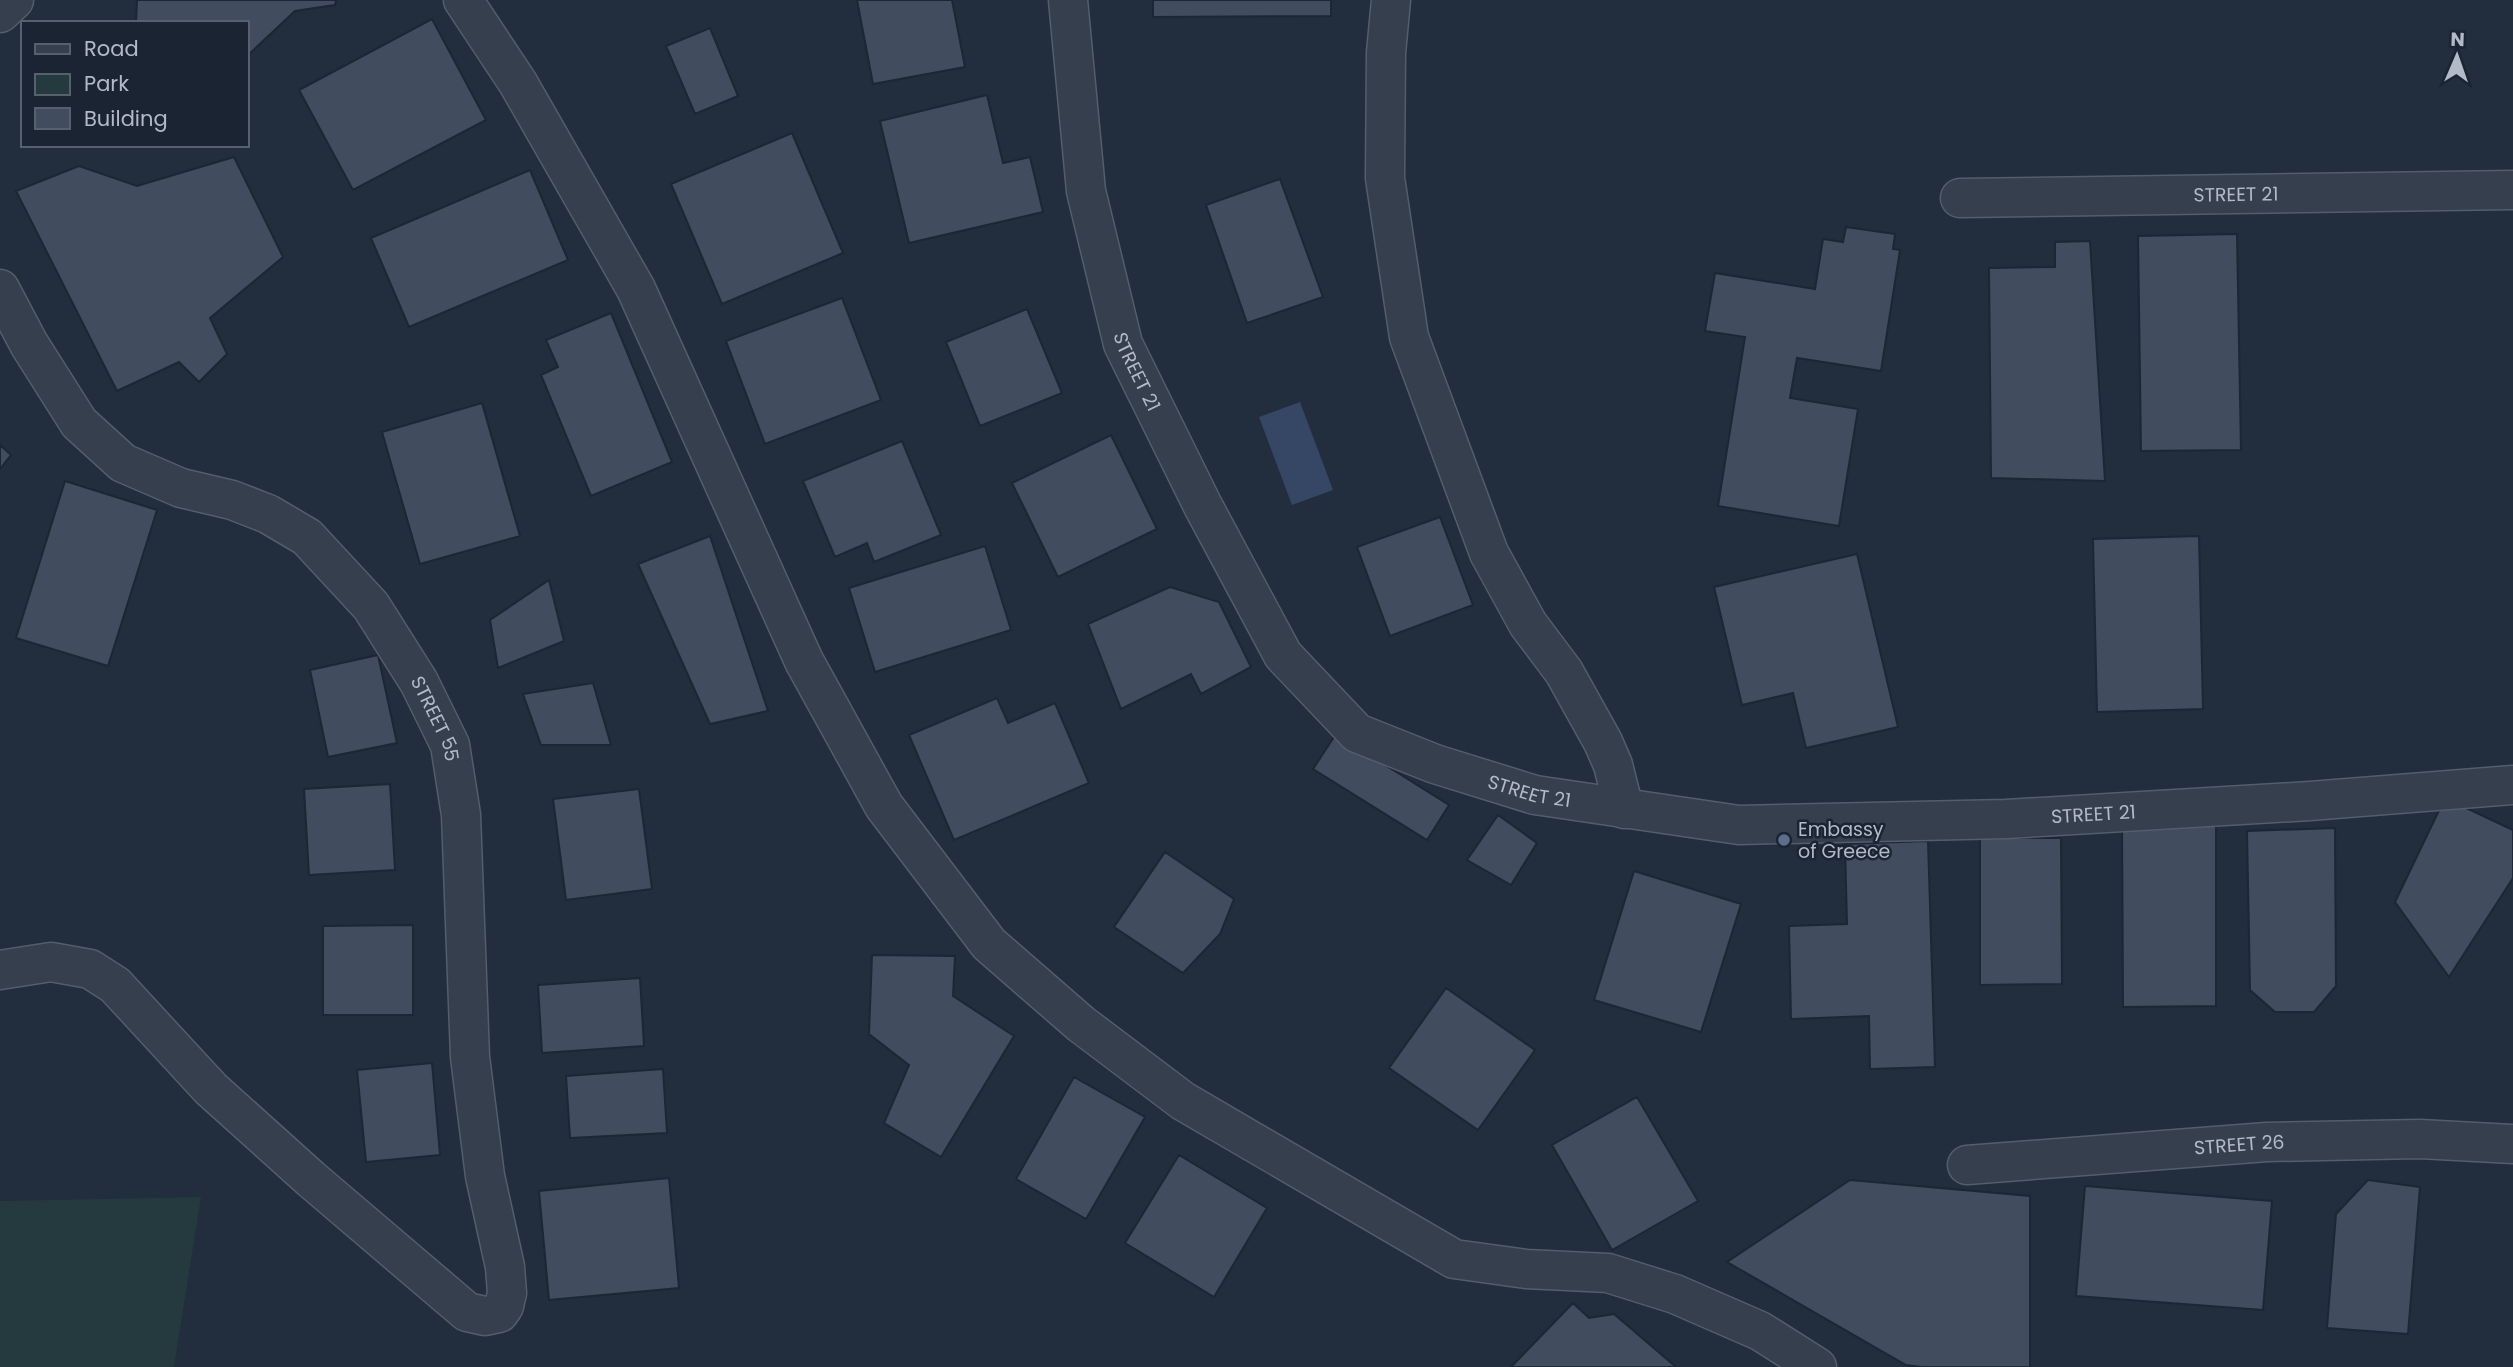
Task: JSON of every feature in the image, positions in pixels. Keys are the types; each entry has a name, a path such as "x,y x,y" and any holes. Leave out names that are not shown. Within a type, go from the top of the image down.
{"street":[{"path":"0,13 14,0"},
{"path":"463,0 518,83 636,289 804,661 870,782 884,806 989,944 1081,1024 1184,1101 1454,1259 1526,1269 1608,1273 1675,1294 1760,1331 1817,1367"},
{"name":"STREET 21","path":"1068,0 1086,191 1123,344 1203,506 1283,655 1357,733 1435,764 1535,795 1739,825 2006,820 2513,785"},
{"path":"1391,0 1386,53 1385,178 1409,337 1489,553 1528,624 1563,671 1603,742 1613,765 1624,809"},
{"name":"STREET 21","path":"1960,198 2513,190"},
{"name":"STREET 55","path":"0,289 29,344 79,423 123,463 181,488 232,500 268,514 307,537 371,606 419,682 450,745 461,815 470,1057 485,1176 505,1267 508,1293 504,1306 499,1313 485,1316 467,1312 311,1179 211,1089 115,985 90,969 51,962 0,970"},
{"name":"STREET 26","path":"1966,1165 2267,1142 2420,1139 2513,1144"}],"green space":[{"path":"201,1197 174,1367 0,1367 0,1201"}],"water":[{"path":"1300,402 1333,490 1292,505 1259,417"}],"building":[{"path":"137,0 336,0 335,5 295,11 248,55 248,21 136,21"},
{"path":"857,0 952,0 965,67 873,84"},
{"path":"1153,0 1331,0 1331,16 1153,17"},
{"path":"432,19 486,120 353,190 299,90"},
{"path":"710,28 738,96 695,114 666,46"},
{"path":"987,95 1003,163 1030,157 1043,212 909,243 880,121"},
{"path":"792,133 843,253 722,304 671,184"},
{"path":"234,157 283,257 210,318 227,354 199,382 179,362 117,391 16,191 79,166 137,186"},
{"path":"530,170 568,260 409,327 371,238"},
{"path":"1280,179 1323,297 1247,323 1206,205"},
{"path":"1846,227 1895,234 1893,249 1900,250 1881,371 1797,358 1790,398 1858,409 1839,526 1718,506 1745,337 1705,331 1715,273 1815,289 1823,239 1843,242"},
{"path":"2237,234 2241,450 2141,451 2138,236"},
{"path":"2090,241 2105,481 1991,478 1989,268 2055,267 2055,242"},
{"path":"842,298 881,400 765,444 726,341"},
{"path":"1027,309 1062,393 980,426 946,342"},
{"path":"611,313 672,462 591,496 541,375 558,367 546,340"},
{"path":"482,403 520,536 420,564 382,432"},
{"path":"1111,435 1157,529 1058,577 1012,483"},
{"path":"902,441 941,535 874,562 867,543 835,557 803,481"},
{"path":"0,445 11,455 0,469"},
{"path":"65,481 157,510 108,666 16,638"},
{"path":"1440,517 1473,605 1390,636 1357,547"},
{"path":"710,536 768,711 710,724 638,564"},
{"path":"2199,536 2203,709 2097,712 2093,539"},
{"path":"985,546 1011,630 875,672 849,588"},
{"path":"1857,554 1898,727 1806,748 1793,693 1742,705 1714,587"},
{"path":"549,580 564,641 498,668 490,620"},
{"path":"1170,587 1219,602 1251,667 1201,694 1191,674 1121,709 1088,624"},
{"path":"378,655 397,743 328,757 310,670"},
{"path":"593,683 611,745 541,745 523,694"},
{"path":"997,698 1008,723 1055,703 1089,783 954,840 909,735"},
{"path":"1336,734 1449,805 1427,840 1313,769"},
{"path":"390,784 395,870 309,875 304,789"},
{"path":"639,789 652,889 566,900 553,799"},
{"path":"2445,798 2513,830 2513,878 2449,977 2395,902"},
{"path":"1498,815 1537,843 1511,885 1467,860"},
{"path":"2216,825 2216,1006 2123,1007 2122,826"},
{"path":"2335,828 2336,986 2314,1012 2275,1012 2250,990 2247,831"},
{"path":"1980,838 2061,838 2062,984 1980,985"},
{"path":"1928,841 1935,1067 1870,1069 1869,1016 1791,1019 1789,926 1847,924 1845,844"},
{"path":"1165,852 1234,899 1220,934 1183,973 1114,927"},
{"path":"1634,871 1741,904 1701,1032 1594,1000"},
{"path":"413,925 413,1015 323,1015 323,926"},
{"path":"872,955 955,956 953,996 1014,1036 941,1157 884,1123 909,1065 869,1034"},
{"path":"640,978 644,1046 542,1053 538,985"},
{"path":"1446,988 1535,1050 1478,1130 1389,1068"},
{"path":"432,1063 440,1155 366,1162 357,1070"},
{"path":"663,1069 667,1133 570,1138 566,1076"},
{"path":"1074,1077 1145,1117 1086,1219 1016,1179"},
{"path":"1637,1097 1698,1201 1612,1250 1552,1145"},
{"path":"1179,1155 1267,1208 1214,1297 1125,1243"},
{"path":"669,1178 679,1288 549,1300 539,1191"},
{"path":"1850,1180 2030,1196 2030,1367 1906,1365 1727,1262"},
{"path":"2368,1180 2420,1187 2408,1334 2327,1328 2336,1214"},
{"path":"2085,1186 2272,1201 2263,1310 2076,1296"},
{"path":"1573,1303 1589,1318 1614,1314 1676,1367 1511,1367"}],"place":[{"name":"Embassy of Greece","path":"1784,840"}]}
